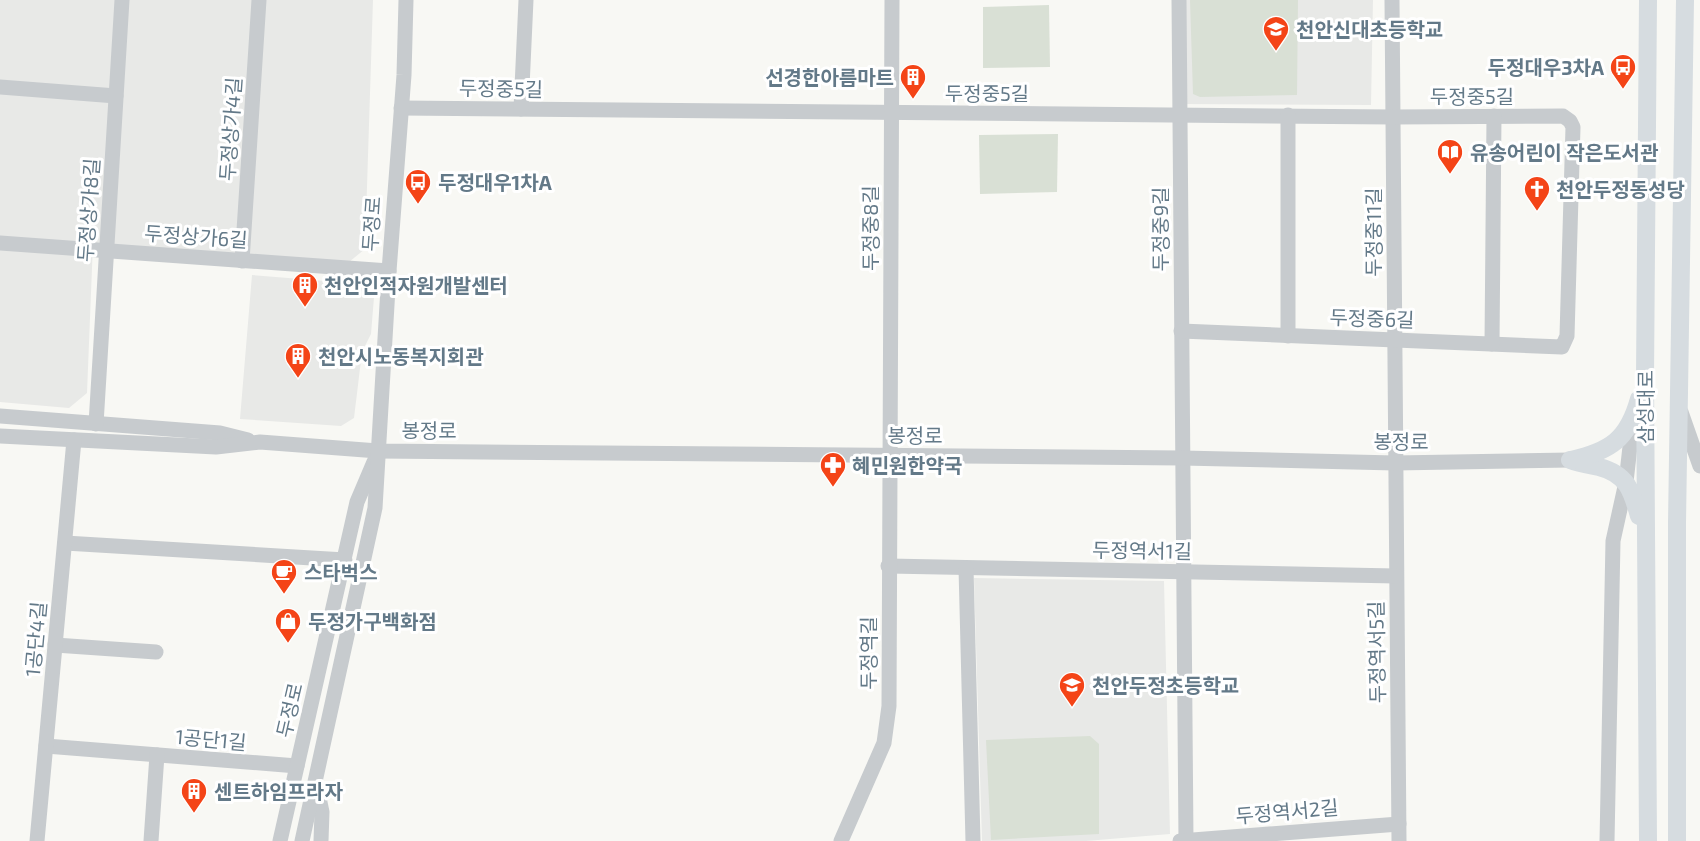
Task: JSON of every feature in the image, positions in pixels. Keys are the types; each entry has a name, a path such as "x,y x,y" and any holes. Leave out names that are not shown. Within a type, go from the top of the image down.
{"main road":[{"name":"삼성대로","path":"1648,0 1644,377 1648,841"},
{"name":"삼성대로","path":"1677,841 1677,523 1685,0"},
{"path":"1570,460 1605,449 1621,438 1633,420 1644,377"},
{"path":"1570,460 1600,467 1626,482 1632,493 1645,540"}],"street":[{"name":"두정상가8길","path":"96,424 122,0"},
{"name":"두정상가4길","path":"242,261 259,0"},
{"name":"두정로","path":"302,841 375,508 406,0"},
{"path":"521,110 526,0"},
{"name":"두정중8길","path":"891,456 892,0"},
{"name":"두정중9길","path":"1179,0 1186,841"},
{"name":"두정중11길","path":"1392,0 1395,463"},
{"path":"0,87 116,96"},
{"name":"두정중5길","path":"401,108 1393,117 1563,116 1570,121 1573,127 1567,336 1562,347"},
{"path":"1288,116 1288,336"},
{"path":"1492,344 1494,116"},
{"name":"두정상가6길","path":"0,243 389,271"},
{"name":"두정중6길","path":"1181,331 1562,347"},
{"path":"1680,408 1700,466"},
{"name":"봉정로","path":"0,416 220,433 260,442 378,451 1182,458 1395,463 1570,460"},
{"path":"1607,841 1614,541 1626,482 1633,420"},
{"name":"봉정로","path":"0,436 216,447 260,442"},
{"name":"1공단4길","path":"37,841 74,440"},
{"name":"두정로","path":"280,841 357,502 378,451"},
{"name":"두정역길","path":"841,841 884,743 889,706 888,566 891,456"},
{"name":"두정역서5길","path":"1395,463 1399,841"},
{"path":"65,543 345,560"},
{"name":"두정역서1길","path":"888,566 1396,576"},
{"path":"966,568 973,841"},
{"path":"55,645 156,652"},
{"name":"1공단1길","path":"46,746 297,766"},
{"path":"151,841 157,755"},
{"path":"315,780 322,812 321,841"},
{"name":"두정역서2길","path":"1180,841 1399,824"}],"shaded area":[{"path":"0,0 373,0 365,249 349,262 93,243 87,393 69,408 0,402"},
{"name":"천안신대초등학교","path":"1179,0 1373,0 1371,105 1179,104"},
{"path":"1190,0 1298,0 1297,95 1200,97 1193,94"},
{"path":"1049,5 1050,67 983,68 983,7"},
{"path":"1058,134 1057,192 980,194 979,135"},
{"path":"252,275 375,285 371,334 362,352 354,418 341,426 240,419"},
{"name":"천안두정초등학교","path":"974,578 1164,581 1170,834 1086,841 982,841"},
{"path":"1090,736 1099,744 1099,834 991,840 986,740"}],"place":[{"name":"천안신대초등학교","path":"1276,52"},
{"name":"두정대우3차A","path":"1623,90"},
{"name":"선경한아름마트","path":"913,100"},
{"name":"유송어린이 작은도서관","path":"1450,175"},
{"name":"두정대우1차A","path":"418,205"},
{"name":"천안두정동성당","path":"1537,212"},
{"name":"천안인적자원개발센터","path":"305,308"},
{"name":"천안시노동복지회관","path":"298,379"},
{"name":"혜민원한약국","path":"833,488"},
{"name":"스타벅스","path":"284,595"},
{"name":"두정가구백화점","path":"288,644"},
{"name":"천안두정초등학교","path":"1072,708"},
{"name":"센트하임프라자","path":"194,814"}]}
